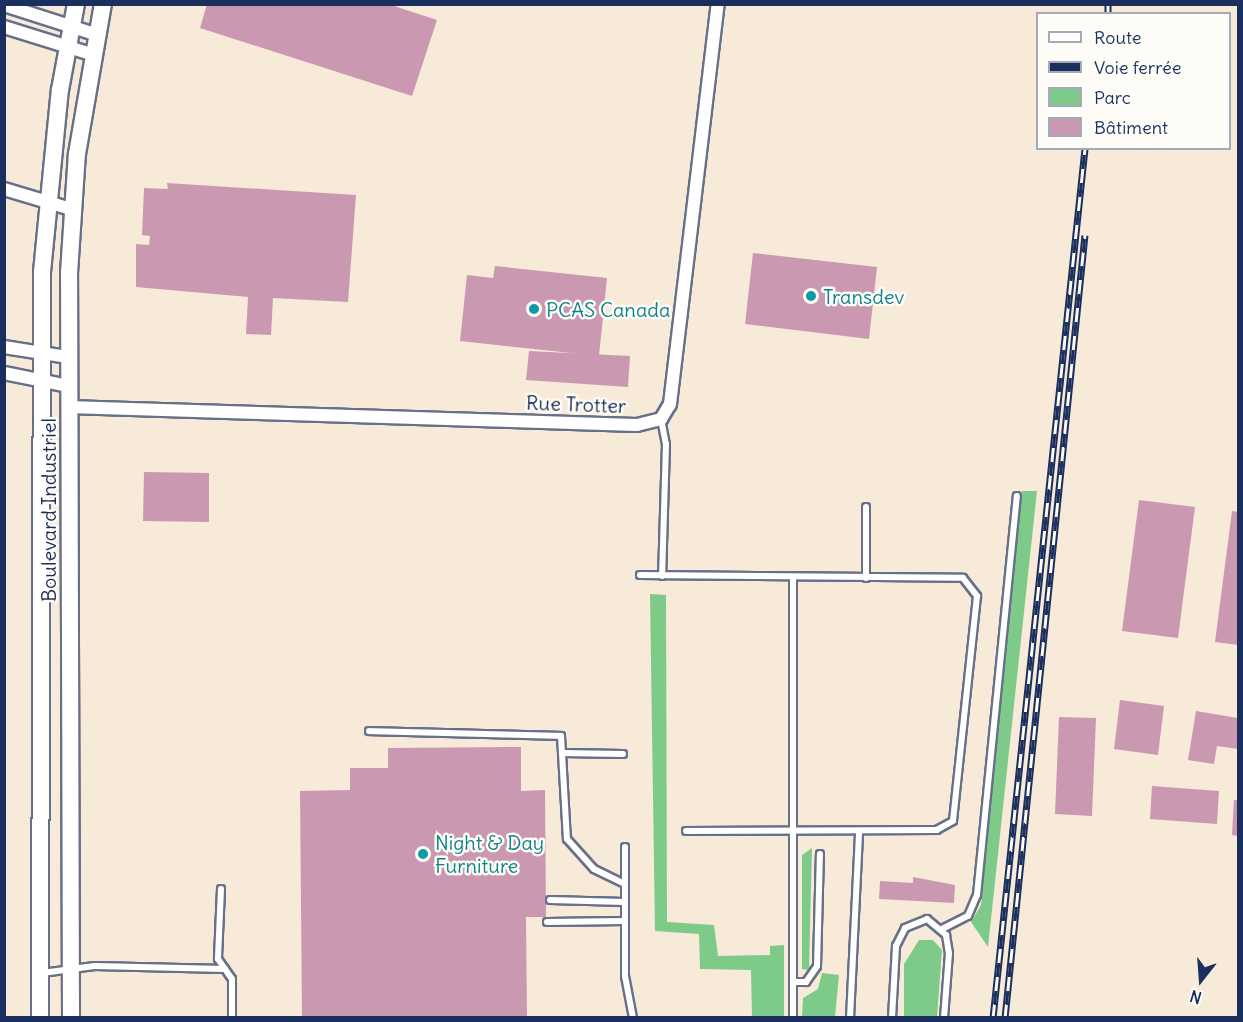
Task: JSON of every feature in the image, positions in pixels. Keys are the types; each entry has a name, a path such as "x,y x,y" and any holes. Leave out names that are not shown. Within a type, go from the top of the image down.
{"street":[{"name":"Boulevard Industriel","path":"40,1017 42,973 41,383 47,202 66,47 76,4"},
{"name":"Boulevard Industriel","path":"71,1017 68,357 71,209 91,54 103,4"},
{"path":"661,419 670,404 718,4"},
{"path":"4,5 95,34"},
{"path":"4,27 91,54"},
{"path":"4,189 71,209"},
{"path":"4,347 68,357"},
{"path":"4,373 41,383 68,386"},
{"name":"Rue Trotter","path":"68,407 637,425 661,419"}],"lane":[{"path":"661,419 666,444 662,576"},
{"path":"942,929 968,916 977,895 1017,496"},
{"path":"866,507 866,579"},
{"path":"640,576 792,579 963,578 974,587 978,609 953,821 937,830 687,831"},
{"path":"792,579 793,1017"},
{"path":"369,731 561,736 567,839 594,869 625,884"},
{"path":"562,753 622,754"},
{"path":"850,1017 859,831"},
{"path":"625,847 625,976 633,1017"},
{"path":"794,982 806,982 817,966 820,854"},
{"path":"221,889 218,958 232,979 232,1017"},
{"path":"550,900 625,902"},
{"path":"892,1017 893,961 905,928 927,919 942,929 950,953 944,1017"},
{"path":"547,922 625,921"},
{"path":"42,973 72,974 95,966 225,969"}],"green space":[{"path":"1022,491 1037,491 988,947 971,922 981,905"},
{"path":"650,594 666,595 667,922 714,925 718,956 770,955 770,946 784,945 784,1017 752,1017 751,970 700,969 699,934 655,931"},
{"path":"812,848 809,970 802,969 802,855"},
{"path":"919,940 933,940 942,950 937,1017 904,1017 904,964"},
{"path":"822,973 839,975 835,1017 802,1017 803,998 818,989"}],"building":[{"path":"207,4 388,4 437,20 412,96 200,28"},
{"path":"167,183 356,195 348,302 273,298 271,335 246,334 248,297 136,287 136,244 149,245 150,236 142,235 144,188 168,189"},
{"name":"Transdev","path":"753,253 877,267 869,339 745,324"},
{"name":"PCAS Canada","path":"495,266 607,278 599,356 460,341 467,275 493,278"},
{"path":"529,351 630,356 628,387 526,380"},
{"path":"144,472 209,473 209,522 143,521"},
{"path":"1139,500 1195,507 1178,638 1122,631"},
{"path":"1232,511 1238,512 1238,645 1215,642"},
{"path":"1120,700 1164,706 1158,755 1114,749"},
{"path":"1196,711 1238,718 1238,749 1217,746 1214,764 1188,760"},
{"path":"1059,717 1096,718 1092,816 1055,814"},
{"name":"Night & Day Furniture","path":"521,747 521,791 545,790 546,917 526,917 527,1018 302,1018 300,791 350,790 350,768 388,768 388,748"},
{"path":"1152,786 1219,791 1217,824 1150,819"},
{"path":"1234,800 1238,800 1238,836 1232,835"},
{"path":"913,877 955,885 954,903 879,899 880,881 913,883"}],"railway":[{"path":"1108,4 1108,12"},
{"path":"993,1018 1085,150"},
{"path":"1005,1018 1085,235"}],"place":[{"name":"Transdev","path":"811,296"},
{"name":"PCAS Canada","path":"534,309"},
{"name":"Night & Day Furniture","path":"423,854"}]}
